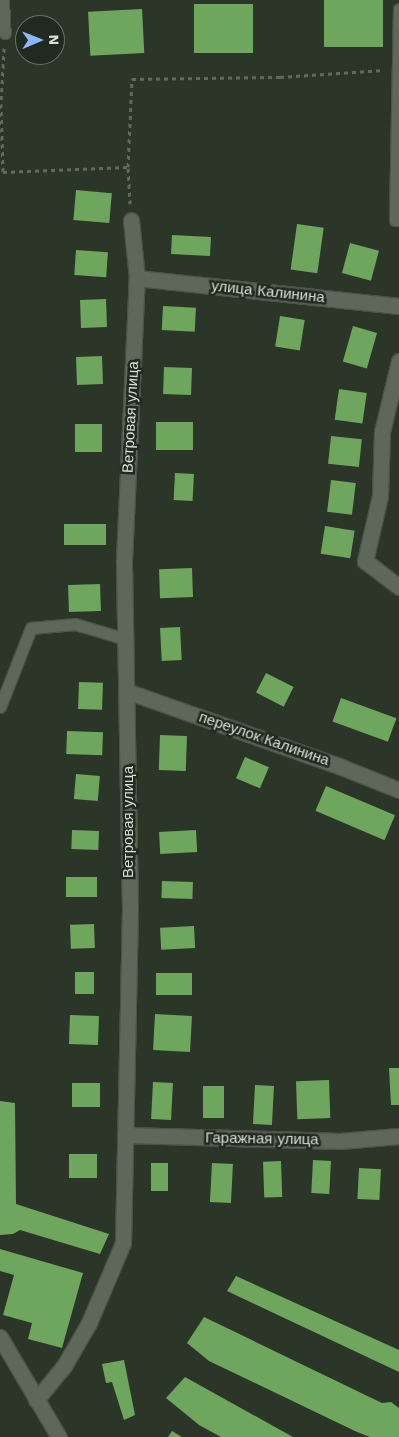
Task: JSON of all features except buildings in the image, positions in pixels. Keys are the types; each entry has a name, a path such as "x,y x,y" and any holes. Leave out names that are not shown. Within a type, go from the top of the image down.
{"street":[{"name":"Ветровая улица","path":"36,1400 64,1366 89,1323 123,1243 130,909 128,692 124,560 137,278 131,220"},
{"name":"улица Калинина","path":"137,278 399,306"},
{"path":"399,361 382,432 380,496 365,561 399,587"},
{"name":"переулок Калинина","path":"128,692 339,766 399,790"},
{"name":"Гаражная улица","path":"125,1135 340,1141 399,1136"},
{"path":"0,1337 36,1400 60,1437"}],"lane":[{"path":"3,0 5,32"},
{"path":"399,9 396,220 399,220"},
{"path":"0,706 31,628 75,624 126,639"}],"path":[{"path":"5,32 1,104 3,172 128,167"},
{"path":"131,220 128,167 132,79 280,77 398,69"}]}
